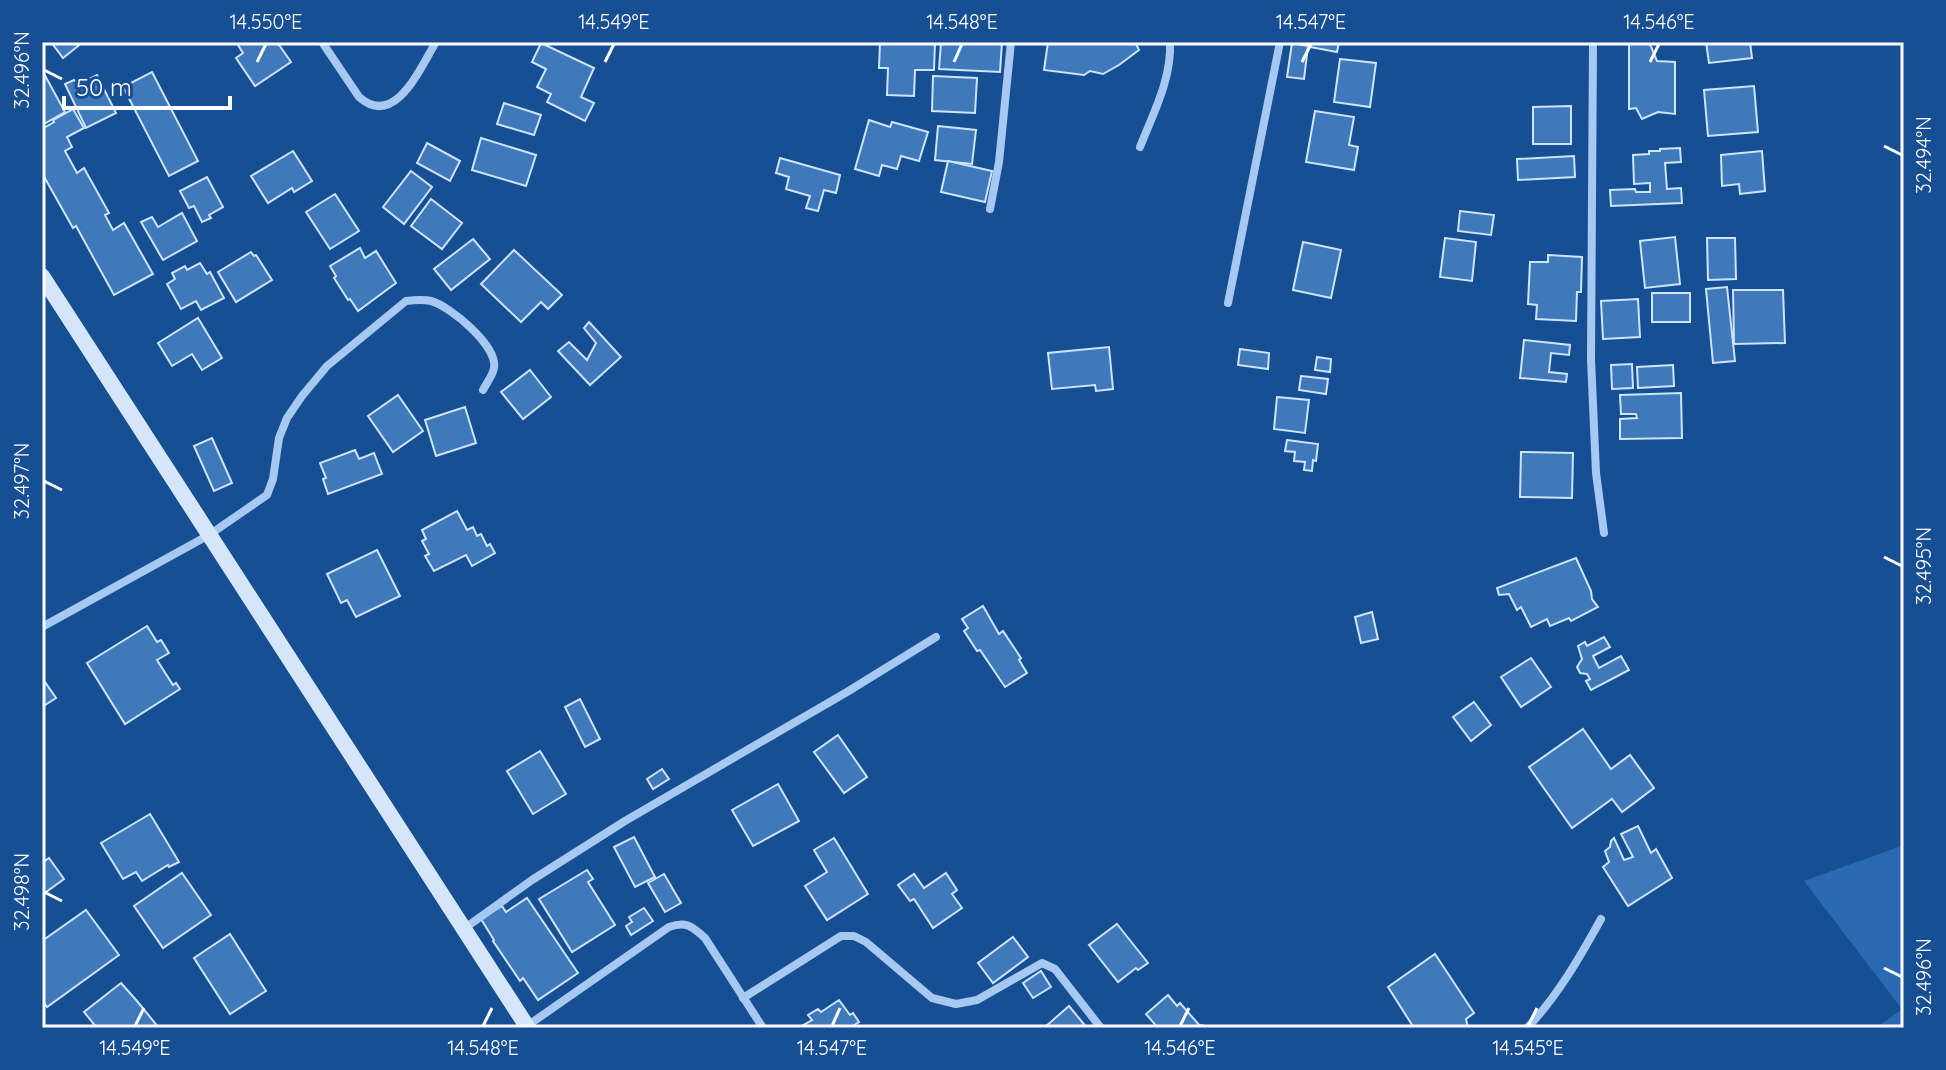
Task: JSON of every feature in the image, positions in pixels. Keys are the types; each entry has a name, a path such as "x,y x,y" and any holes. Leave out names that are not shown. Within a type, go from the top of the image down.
{"street":[{"path":"322,42 359,97 367,104 379,107 389,105 400,97 436,42"},
{"path":"990,209 999,162 1011,42"},
{"path":"1140,147 1171,59 1170,42"},
{"path":"1228,303 1280,42"},
{"path":"1593,42 1591,359 1596,473 1604,533"},
{"path":"42,276 528,1027 669,927 681,923 694,928 705,938 763,1028"},
{"path":"42,627 209,535 267,495 273,479 279,438 287,418 302,396 327,366 406,301 434,301 456,316 486,344 493,354 494,368 483,390"},
{"path":"465,928 532,880 625,821 936,637"},
{"path":"1527,1028 1541,1014 1567,976 1601,919"},
{"path":"743,998 841,936 854,936 866,942 932,998 956,1004 977,1000 1042,963 1049,965 1101,1028"}],"shaded area":[{"path":"1904,845 1904,1028 1876,1028 1902,1009 1804,881"}],"building":[{"path":"51,42 83,42 63,58"},
{"path":"236,42 277,42 291,62 255,86 236,58 243,53"},
{"path":"880,42 935,42 934,70 915,70 914,96 887,95 888,68 879,68"},
{"path":"941,42 1002,42 1000,72 939,69"},
{"path":"1048,42 1135,42 1139,50 1103,74 1090,71 1084,75 1044,70"},
{"path":"1294,42 1339,42 1337,52"},
{"path":"1706,42 1750,42 1752,58 1709,63"},
{"path":"541,43 594,68 581,97 594,103 585,121 547,102 551,94 537,87 546,69 532,62"},
{"path":"1292,43 1308,46 1304,79 1287,77"},
{"path":"1629,44 1650,44 1657,61 1675,62 1675,114 1658,112 1642,119 1636,108 1629,109"},
{"path":"1340,59 1376,63 1370,107 1334,102"},
{"path":"42,70 65,112 42,125"},
{"path":"152,72 198,161 169,176 123,87"},
{"path":"97,75 116,113 86,128 65,84 74,80 77,85"},
{"path":"933,76 977,78 975,113 932,111"},
{"path":"1754,86 1758,132 1708,136 1704,90"},
{"path":"504,103 541,115 534,135 497,124"},
{"path":"1571,106 1571,144 1533,144 1533,107"},
{"path":"73,109 84,128 67,137 72,147 65,151 77,173 84,168 109,213 105,215 113,230 124,223 153,274 114,295 42,173 42,129"},
{"path":"1315,111 1354,117 1349,145 1358,147 1354,170 1306,162"},
{"path":"869,120 890,127 892,122 928,132 919,161 901,156 897,169 882,165 879,176 855,169"},
{"path":"938,126 976,130 972,164 935,160"},
{"path":"481,138 536,155 526,186 472,170"},
{"path":"427,143 460,161 450,181 417,163"},
{"path":"1680,148 1681,162 1665,163 1667,189 1681,188 1682,203 1611,206 1610,190 1650,192 1650,183 1634,184 1633,155"},
{"path":"293,151 312,181 294,192 292,188 268,203 251,176"},
{"path":"1762,151 1765,191 1740,194 1739,184 1722,186 1721,155"},
{"path":"1574,156 1575,177 1518,180 1517,159"},
{"path":"780,158 840,175 836,193 824,190 818,211 806,208 810,196 786,189 789,177 776,173"},
{"path":"948,161 992,171 985,202 941,192"},
{"path":"411,171 432,187 404,224 383,207"},
{"path":"207,177 223,207 202,222 194,206 189,208 180,191"},
{"path":"335,194 359,231 330,249 306,212"},
{"path":"431,199 462,223 442,249 411,226"},
{"path":"1460,211 1494,215 1491,235 1458,231"},
{"path":"182,213 197,241 163,260 141,222 152,217 158,227"},
{"path":"1675,237 1680,284 1645,288 1640,241"},
{"path":"1445,238 1476,242 1472,281 1440,277"},
{"path":"1707,238 1735,238 1736,279 1708,280"},
{"path":"473,239 490,259 451,290 434,269"},
{"path":"1303,242 1341,250 1331,298 1293,290"},
{"path":"360,248 365,258 376,251 396,283 358,311 334,278 336,276 330,266"},
{"path":"514,250 562,295 548,309 541,302 521,322 481,284"},
{"path":"251,252 272,280 236,302 218,272"},
{"path":"1548,255 1582,257 1576,321 1536,319 1537,305 1528,304 1530,262 1548,262"},
{"path":"200,263 207,274 210,272 224,298 201,310 196,301 181,309 167,284 175,279 172,273"},
{"path":"1727,287 1735,361 1713,363 1706,289"},
{"path":"1733,290 1783,290 1785,343 1734,344"},
{"path":"1652,293 1690,293 1690,322 1652,322"},
{"path":"1638,299 1640,337 1603,339 1601,301"},
{"path":"198,318 222,358 202,370 192,354 172,366 158,343"},
{"path":"589,322 621,357 590,385 558,351 569,342 587,360 596,343 584,328"},
{"path":"1524,340 1570,345 1569,355 1551,353 1549,372 1567,374 1566,382 1520,378"},
{"path":"1109,347 1113,389 1096,391 1095,385 1052,389 1048,353"},
{"path":"1240,349 1269,353 1268,369 1238,365"},
{"path":"1317,357 1331,359 1330,372 1315,370"},
{"path":"1632,364 1633,388 1612,389 1611,365"},
{"path":"1673,365 1674,386 1638,388 1637,367"},
{"path":"530,370 551,397 523,419 501,392"},
{"path":"1301,376 1328,379 1326,394 1299,390"},
{"path":"1681,393 1682,438 1620,439 1620,419 1637,418 1636,414 1621,414 1620,395"},
{"path":"398,395 423,431 393,452 368,416"},
{"path":"1277,397 1309,400 1305,433 1274,429"},
{"path":"465,407 476,443 436,456 425,420"},
{"path":"212,438 232,483 214,491 194,446"},
{"path":"1287,440 1318,444 1312,471 1304,470 1305,462 1294,461 1295,452 1285,451"},
{"path":"355,450 359,459 374,453 382,474 328,494 320,463"},
{"path":"1521,452 1573,453 1572,498 1520,497"},
{"path":"457,511 467,530 473,527 477,536 481,534 495,553 472,566 466,555 434,571 425,556 429,554 422,541 426,539 422,530"},
{"path":"377,550 400,596 356,617 347,600 341,603 327,574"},
{"path":"1576,558 1598,607 1571,621 1569,618 1550,626 1547,619 1531,627 1521,607 1517,610 1509,594 1499,595 1497,588"},
{"path":"983,606 999,634 1003,631 1021,658 1019,660 1027,673 1005,687 964,631 968,628 962,619"},
{"path":"1372,612 1378,639 1361,643 1355,617"},
{"path":"147,626 169,653 157,660 173,685 176,683 180,689 125,724 87,663"},
{"path":"1604,637 1610,647 1593,656 1599,668 1621,656 1629,670 1591,690 1586,681 1590,679 1587,674 1580,673 1577,667 1582,659 1578,646 1585,642 1587,646"},
{"path":"1531,658 1551,687 1521,707 1501,677"},
{"path":"42,680 56,698 42,707"},
{"path":"580,699 600,739 585,747 565,707"},
{"path":"1474,702 1491,725 1471,741 1453,717"},
{"path":"1583,729 1611,769 1630,755 1654,788 1622,812 1612,799 1572,828 1529,767"},
{"path":"838,735 867,777 844,793 814,752"},
{"path":"540,751 566,794 533,814 507,771"},
{"path":"662,769 669,779 653,789 647,779"},
{"path":"778,784 799,821 753,846 732,810"},
{"path":"150,814 179,862 142,881 136,872 123,879 101,843"},
{"path":"1638,826 1651,853 1656,849 1672,878 1628,906 1603,867 1609,862 1605,851 1614,838 1624,860 1633,857 1621,834"},
{"path":"634,837 655,877 635,887 614,847"},
{"path":"834,838 868,894 827,920 805,886 827,872 814,850"},
{"path":"49,858 64,879 42,895 42,863"},
{"path":"587,870 593,879 588,882 615,925 572,952 539,899"},
{"path":"182,873 211,915 163,948 134,906"},
{"path":"946,873 957,890 952,894 962,908 933,928 914,899 910,901 898,885 914,874 924,888"},
{"path":"664,874 681,903 665,912 648,883"},
{"path":"527,898 578,973 538,1000 523,978 520,981 481,919 502,906 506,912"},
{"path":"644,908 653,921 631,935 626,926 632,922 629,917"},
{"path":"86,910 119,955 47,1007 42,1000 42,941"},
{"path":"1117,924 1148,963 1118,982 1089,945"},
{"path":"230,934 266,991 230,1014 194,958"},
{"path":"1013,937 1028,957 993,983 978,963"},
{"path":"1435,954 1474,1013 1466,1019 1468,1028 1414,1028 1388,987"},
{"path":"1041,971 1051,987 1033,998 1023,983"},
{"path":"121,983 159,1028 97,1028 84,1012"},
{"path":"1168,995 1205,1028 1158,1028 1146,1014"},
{"path":"839,1000 859,1022 850,1028 803,1028 812,1020 808,1015 818,1009 821,1012"},
{"path":"1069,1006 1087,1028 1045,1027"}]}
